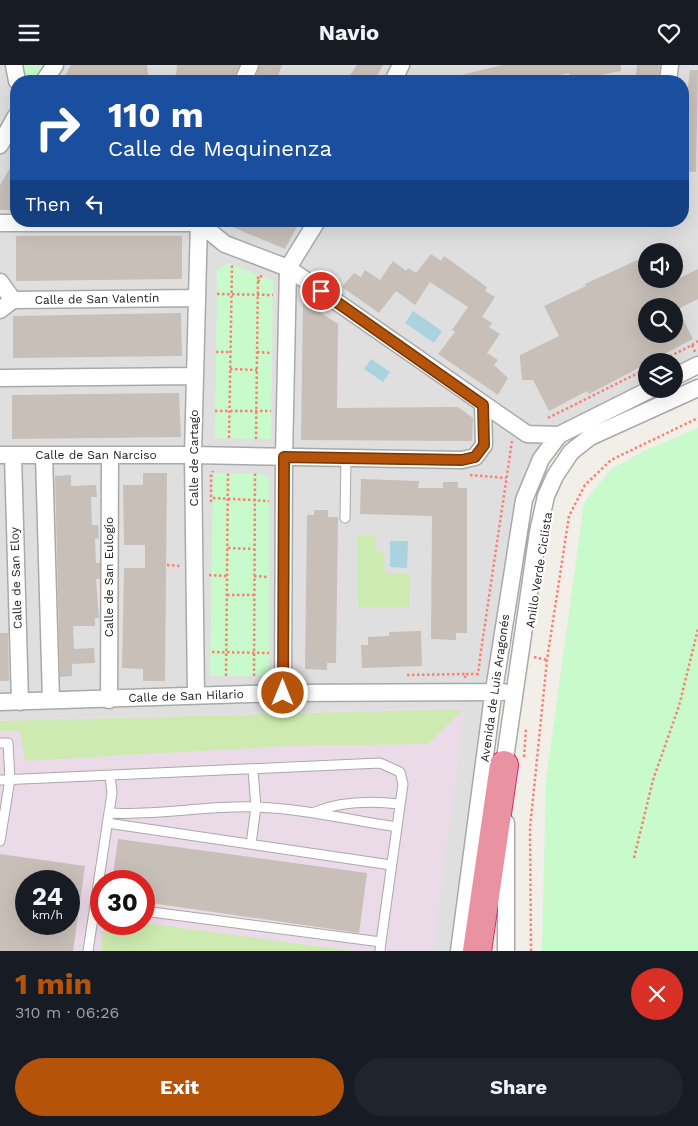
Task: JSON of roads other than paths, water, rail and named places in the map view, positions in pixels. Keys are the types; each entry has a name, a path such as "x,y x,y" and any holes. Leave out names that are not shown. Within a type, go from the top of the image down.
{"highway":[{"path":"477,951 504,765"}],"street":[{"path":"0,145 10,127"},
{"name":"Calle de Cartago","path":"196,695 193,455 199,227"},
{"path":"205,227 225,244 288,268 527,434 559,435 638,396"},
{"path":"283,693 284,457 288,268 313,227"},
{"path":"0,282 7,305"},
{"name":"Calle de San Valentín","path":"7,305 197,298"},
{"path":"683,372 698,365"},
{"path":"0,378 195,376"},
{"name":"Avenida de Luis Aragonés","path":"506,951 507,799 504,765 538,532 546,496 555,476 571,452 590,437 698,388"},
{"name":"Calle de San Narciso","path":"6,455 193,455 462,460 475,457 484,445 483,405"},
{"name":"Avenida de Luis Aragonés","path":"459,951 499,692 524,500 541,459 559,435"},
{"name":"Calle de San Eloy","path":"6,455 20,702"},
{"path":"44,455 51,700"},
{"name":"Calle de San Eulogio","path":"109,699 110,455"},
{"path":"513,708 499,692 517,679"},
{"name":"Calle de San Hilario","path":"0,702 283,693 499,692"}],"lane":[{"path":"345,518 346,458"},
{"path":"0,743 8,743 10,779 0,841"},
{"path":"0,779 253,770 380,763 400,772 403,784 380,946 155,913"},
{"path":"251,844 256,807 253,770"},
{"path":"102,870 112,793 110,776"},
{"path":"316,812 330,805 382,802 400,804"},
{"path":"109,813 256,807 316,812 331,817 397,827"},
{"path":"107,823 392,865"},
{"path":"88,951 91,935"}],"water":[{"path":"413,311 442,331 434,343 405,323"},
{"path":"371,359 390,372 383,382 364,369"},
{"path":"390,541 408,541 407,568 390,567"}]}
